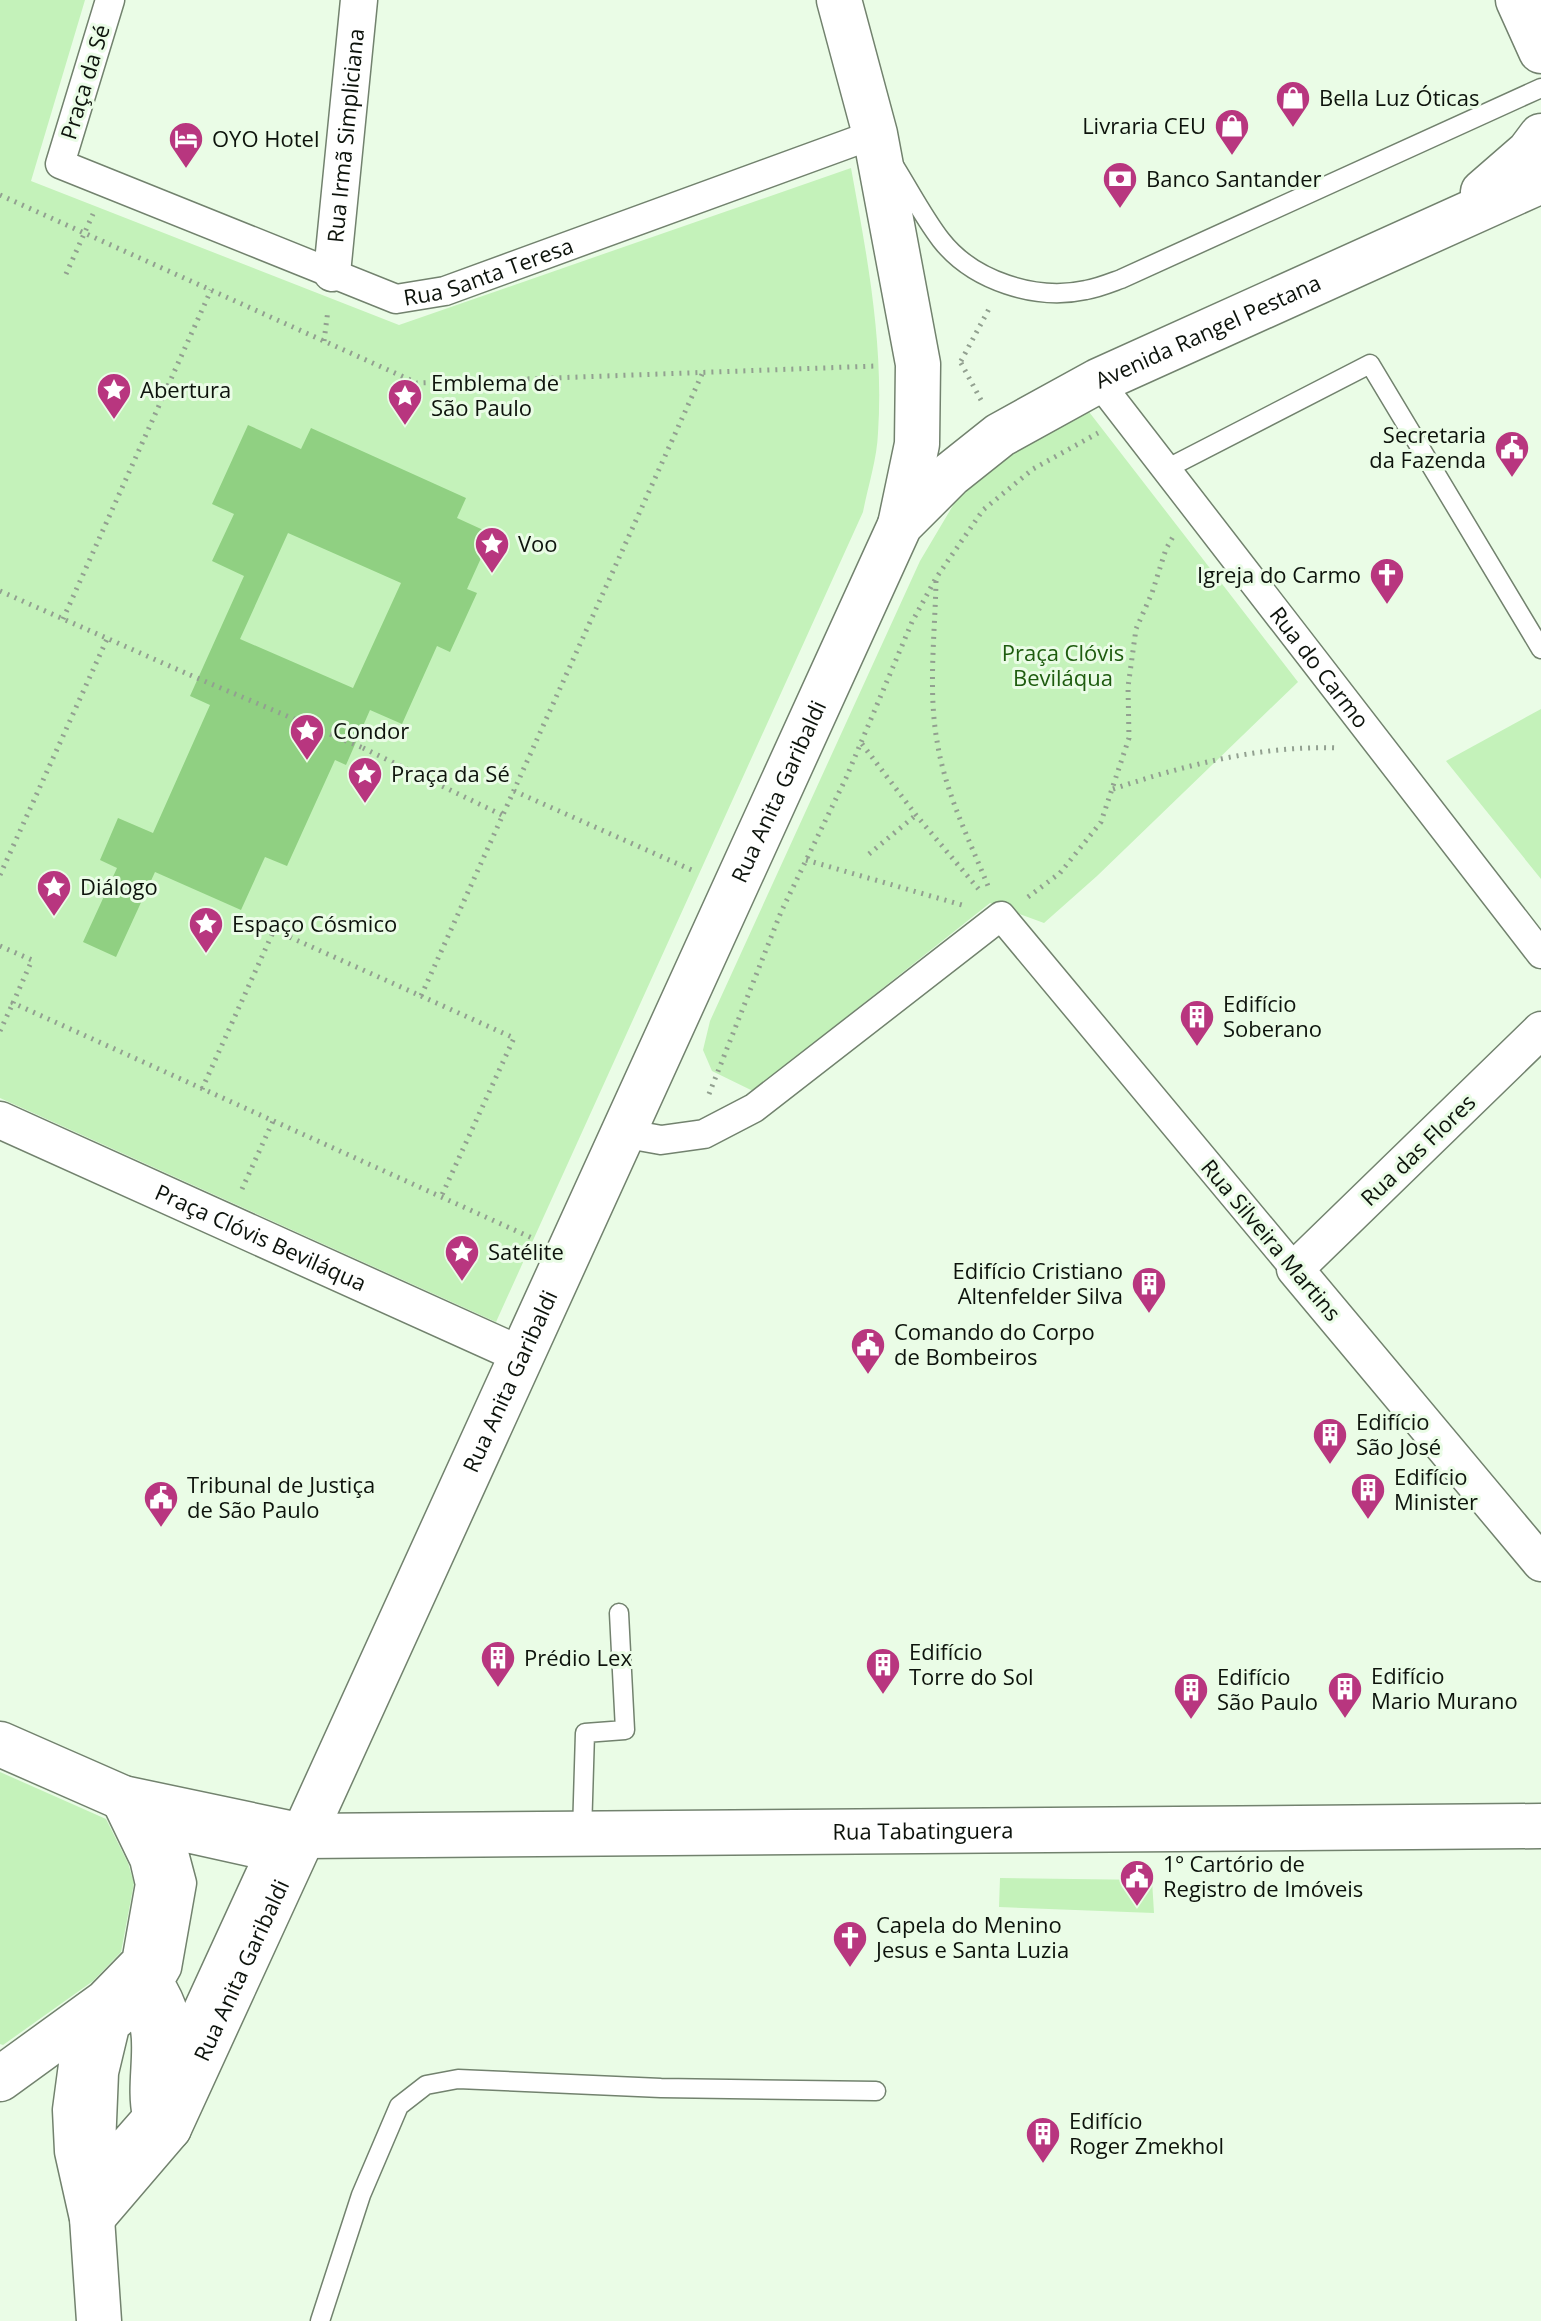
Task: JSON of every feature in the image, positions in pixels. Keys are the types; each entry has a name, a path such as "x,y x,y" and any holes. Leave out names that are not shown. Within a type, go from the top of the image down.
{"main road":[{"path":"839,0 875,134 918,364 917,444 900,525"},
{"path":"1518,0 1541,51"},
{"path":"1440,226 1529,152 1541,136"},
{"name":"Avenida Rangel Pestana","path":"900,525 951,474 1000,435 1098,381 1541,181"},
{"name":"Rua Anita Garibaldi","path":"92,2218 169,2128 900,525"},
{"name":"Rua Tabatinguera","path":"0,1744 123,1798 303,1836 1541,1826"},
{"path":"123,1798 152,1858 158,1884 144,1963 135,1992"},
{"path":"0,2079 93,2012 144,1987 159,2015 164,2044 159,2077 161,2104 169,2128"},
{"path":"93,2012 75,2110 77,2151 92,2218 99,2321"}],"street":[{"name":"Praça da Sé","path":"60,164 110,0"},
{"name":"Rua Irmã Simpliciana","path":"332,273 359,0"},
{"name":"Rua Santa Teresa","path":"60,164 396,299 445,291 875,134"},
{"name":"Rua do Carmo","path":"1098,381 1541,954"},
{"path":"622,1133 661,1140 704,1134 754,1108 1001,916"},
{"name":"Rua Silveira Martins","path":"1001,916 1541,1563"},
{"name":"Rua das Flores","path":"1295,1269 1541,1030"},
{"name":"Praça Clóvis Beviláqua","path":"0,1120 521,1355"},
{"path":"169,1834 268,1856 179,2050 178,2025 167,1994 159,1982 167,1968 182,1883 169,1834"}],"lane":[{"path":"875,134 942,241 969,267 1003,284 1056,293 1086,290 1121,279 1541,88"},
{"path":"1166,469 1370,364 1541,649"},
{"path":"582,1833 585,1733 625,1730 619,1613"},
{"path":"320,2321 361,2195 399,2106 426,2085 458,2079 661,2088 876,2091"}],"path":[{"path":"66,274 107,183"},
{"path":"0,195 417,383 878,365"},
{"path":"961,362 1003,284"},
{"path":"63,619 211,290"},
{"path":"421,996 703,372"},
{"path":"693,1136 781,912 861,743 912,622 936,578 983,510 1033,469 1126,417"},
{"path":"1001,916 1060,873 1101,822 1129,738 1128,687 1136,629 1166,549 1192,502"},
{"path":"936,578 934,685 937,741 959,818 1001,916"},
{"path":"0,591 363,748 502,815"},
{"path":"0,875 107,639"},
{"path":"861,743 916,815 1001,916"},
{"path":"1112,789 1183,766 1268,751 1332,748 1385,752"},
{"path":"514,791 734,889"},
{"path":"869,854 916,815"},
{"path":"806,860 1001,916"},
{"path":"202,1089 274,930 514,1038 441,1197"},
{"path":"0,946 32,960 0,1031"},
{"path":"13,1003 534,1239"},
{"path":"226,1222 273,1121"}],"green space":[{"name":"Praça da Sé","path":"0,0 85,0 31,181 399,325 851,168 873,300 879,366 877,443 863,512 496,1322 0,1098"},
{"name":"Praça Clóvis Beviláqua","path":"1086,408 1298,682 1044,923 990,903 753,1091 712,1071 703,1050 710,1021 920,561 955,502 1004,456"},
{"path":"1541,709 1541,879 1446,761"},
{"path":"0,1772 106,1819 128,1863 134,1883 121,1952 93,1981 3,2045 0,2044"},
{"path":"1000,1878 1152,1880 1154,1913 999,1907"}],"shaded area":[{"path":"248,425 301,449 311,428 466,498 457,518 492,534 467,589 477,593 450,652 437,646 402,724 370,710 346,765 335,760 287,866 265,857 241,910 155,872 116,957 83,942 117,868 100,860 118,818 153,833 210,705 190,696 244,576 212,561 234,514 212,504","holes":["288,533 401,583 353,688 240,639"]}],"place":[{"name":"Bella Luz Óticas","path":"1293,129"},
{"name":"Livraria CEU","path":"1232,157"},
{"name":"OYO Hotel","path":"186,170"},
{"name":"Banco Santander","path":"1120,210"},
{"name":"Abertura","path":"114,421"},
{"name":"Emblema de São Paulo","path":"405,427"},
{"name":"Secretaria da Fazenda","path":"1512,479"},
{"name":"Voo","path":"492,575"},
{"name":"Igreja do Carmo","path":"1387,606"},
{"name":"Condor","path":"307,762"},
{"name":"Praça da Sé","path":"365,805"},
{"name":"Diálogo","path":"54,918"},
{"name":"Espaço Cósmico","path":"206,955"},
{"name":"Edifício Soberano","path":"1197,1048"},
{"name":"Satélite","path":"462,1283"},
{"name":"Edifício Cristiano Altenfelder Silva","path":"1149,1315"},
{"name":"Comando do Corpo de Bombeiros","path":"868,1376"},
{"name":"Edifício São José","path":"1330,1466"},
{"name":"Edifício Minister","path":"1368,1521"},
{"name":"Tribunal de Justiça de São Paulo","path":"161,1529"},
{"name":"Prédio Lex","path":"498,1689"},
{"name":"Edifício Torre do Sol","path":"883,1696"},
{"name":"Edifício Mario Murano","path":"1345,1720"},
{"name":"Edifício São Paulo","path":"1191,1721"},
{"name":"1º Cartório de Registro de Imóveis","path":"1137,1908"},
{"name":"Capela do Menino Jesus e Santa Luzia","path":"850,1969"},
{"name":"Edifício Roger Zmekhol","path":"1043,2165"}]}
